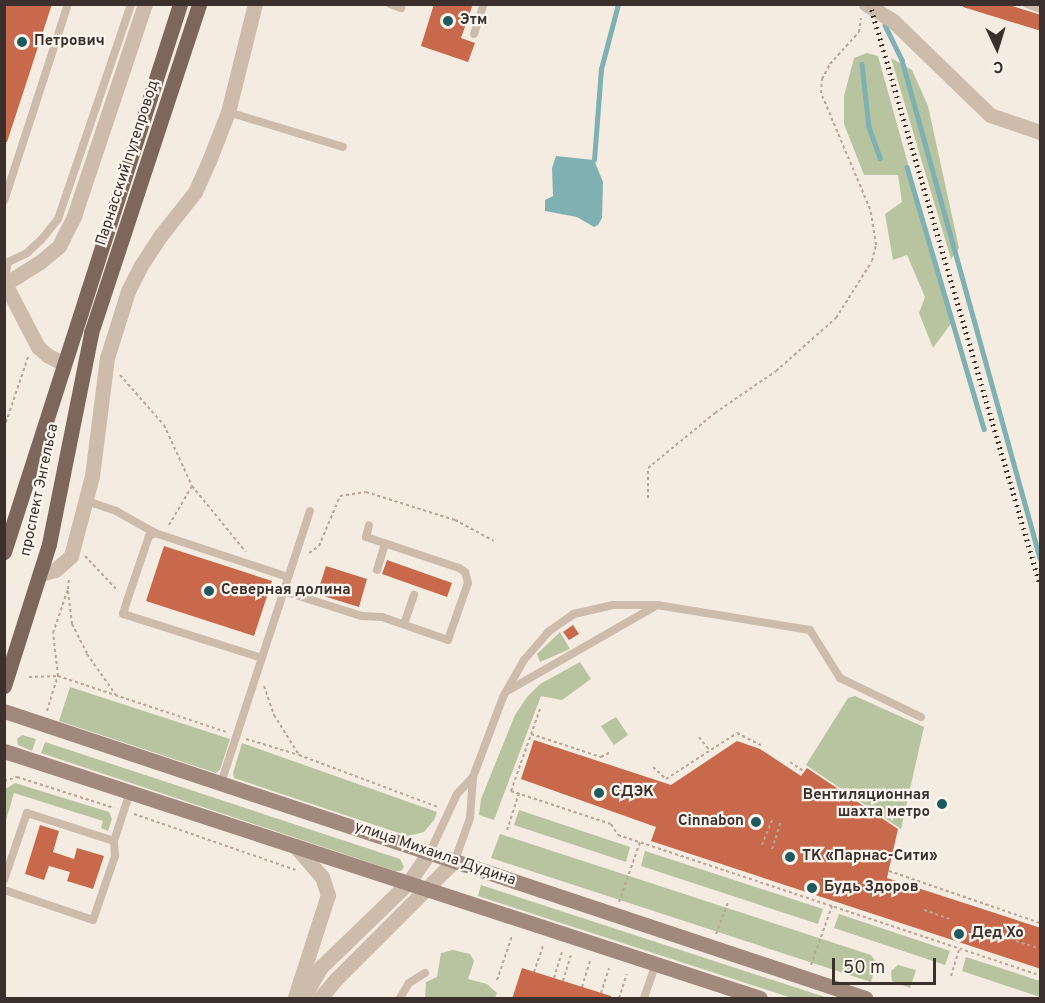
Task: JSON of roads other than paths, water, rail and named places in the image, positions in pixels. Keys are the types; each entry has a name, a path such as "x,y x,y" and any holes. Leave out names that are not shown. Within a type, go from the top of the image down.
{"main road":[{"name":"Парнасский путепровод","path":"76,327 180,4"},
{"name":"Парнасский путепровод","path":"91,333 199,4"},
{"name":"проспект Энгельса","path":"4,552 9,523 76,327"},
{"name":"проспект Энгельса","path":"4,686 49,544 91,333"}],"street":[{"path":"64,364 47,356 38,348 5,284 40,262 59,246 74,216 145,4"},
{"path":"40,574 55,570 73,550 87,501 107,358 128,291 161,235 195,192 228,111 255,5"},
{"path":"862,8 893,21 990,115 1041,132"},
{"name":"улица Михаила Дудина","path":"4,711 865,999"},
{"path":"4,751 760,999"},
{"path":"295,846 322,877 328,895 295,999"},
{"path":"303,999 311,982 332,956 408,883 430,852"},
{"path":"320,999 336,979 455,860"}],"lane":[{"path":"4,201 68,4"},
{"path":"5,284 8,262 27,253 58,219 130,4"},
{"path":"390,4 401,8 402,4"},
{"path":"474,34 484,4"},
{"path":"1027,4 1041,9"},
{"path":"228,111 343,147"},
{"path":"87,501 159,533 288,576"},
{"path":"221,783 310,512"},
{"path":"283,591 362,616 382,617 448,640 468,583 468,577 459,568 366,537 369,525"},
{"path":"159,533 149,536 123,614 262,658"},
{"path":"376,570 385,543"},
{"path":"404,624 414,595"},
{"path":"455,860 470,818 473,777 508,690 530,653 548,632 574,614 613,604 657,605 810,630 840,678 921,717"},
{"path":"508,690 657,605"},
{"path":"430,852 457,794 473,777"},
{"path":"4,890 93,920 115,856 114,841 130,792"},
{"path":"4,880 27,813 114,841"},
{"path":"644,999 656,964"},
{"path":"400,999 409,982 425,973"}],"water":[{"path":"556,156 594,160 603,182 602,218 598,225 594,227 577,217 545,211 545,200 553,196 552,168"}],"waterway":[{"path":"594,160 601,69 618,4"},
{"path":"885,25 902,60 1040,558"},
{"path":"862,64 869,127 880,158"},
{"path":"907,167 984,429"}],"railway":[{"path":"870,4 1040,584"}],"place":[{"name":"Этм","path":"448,21"},
{"name":"Петрович","path":"22,42"},
{"name":"Северная долина","path":"209,591"},
{"name":"СДЭК","path":"599,793"},
{"name":"Вентиляционная шахта метро","path":"942,804"},
{"name":"Cinnabon","path":"756,822"},
{"name":"ТК «Парнас-Сити»","path":"790,857"},
{"name":"Будь Здоров","path":"812,888"},
{"name":"Дед Хо","path":"959,934"}]}
